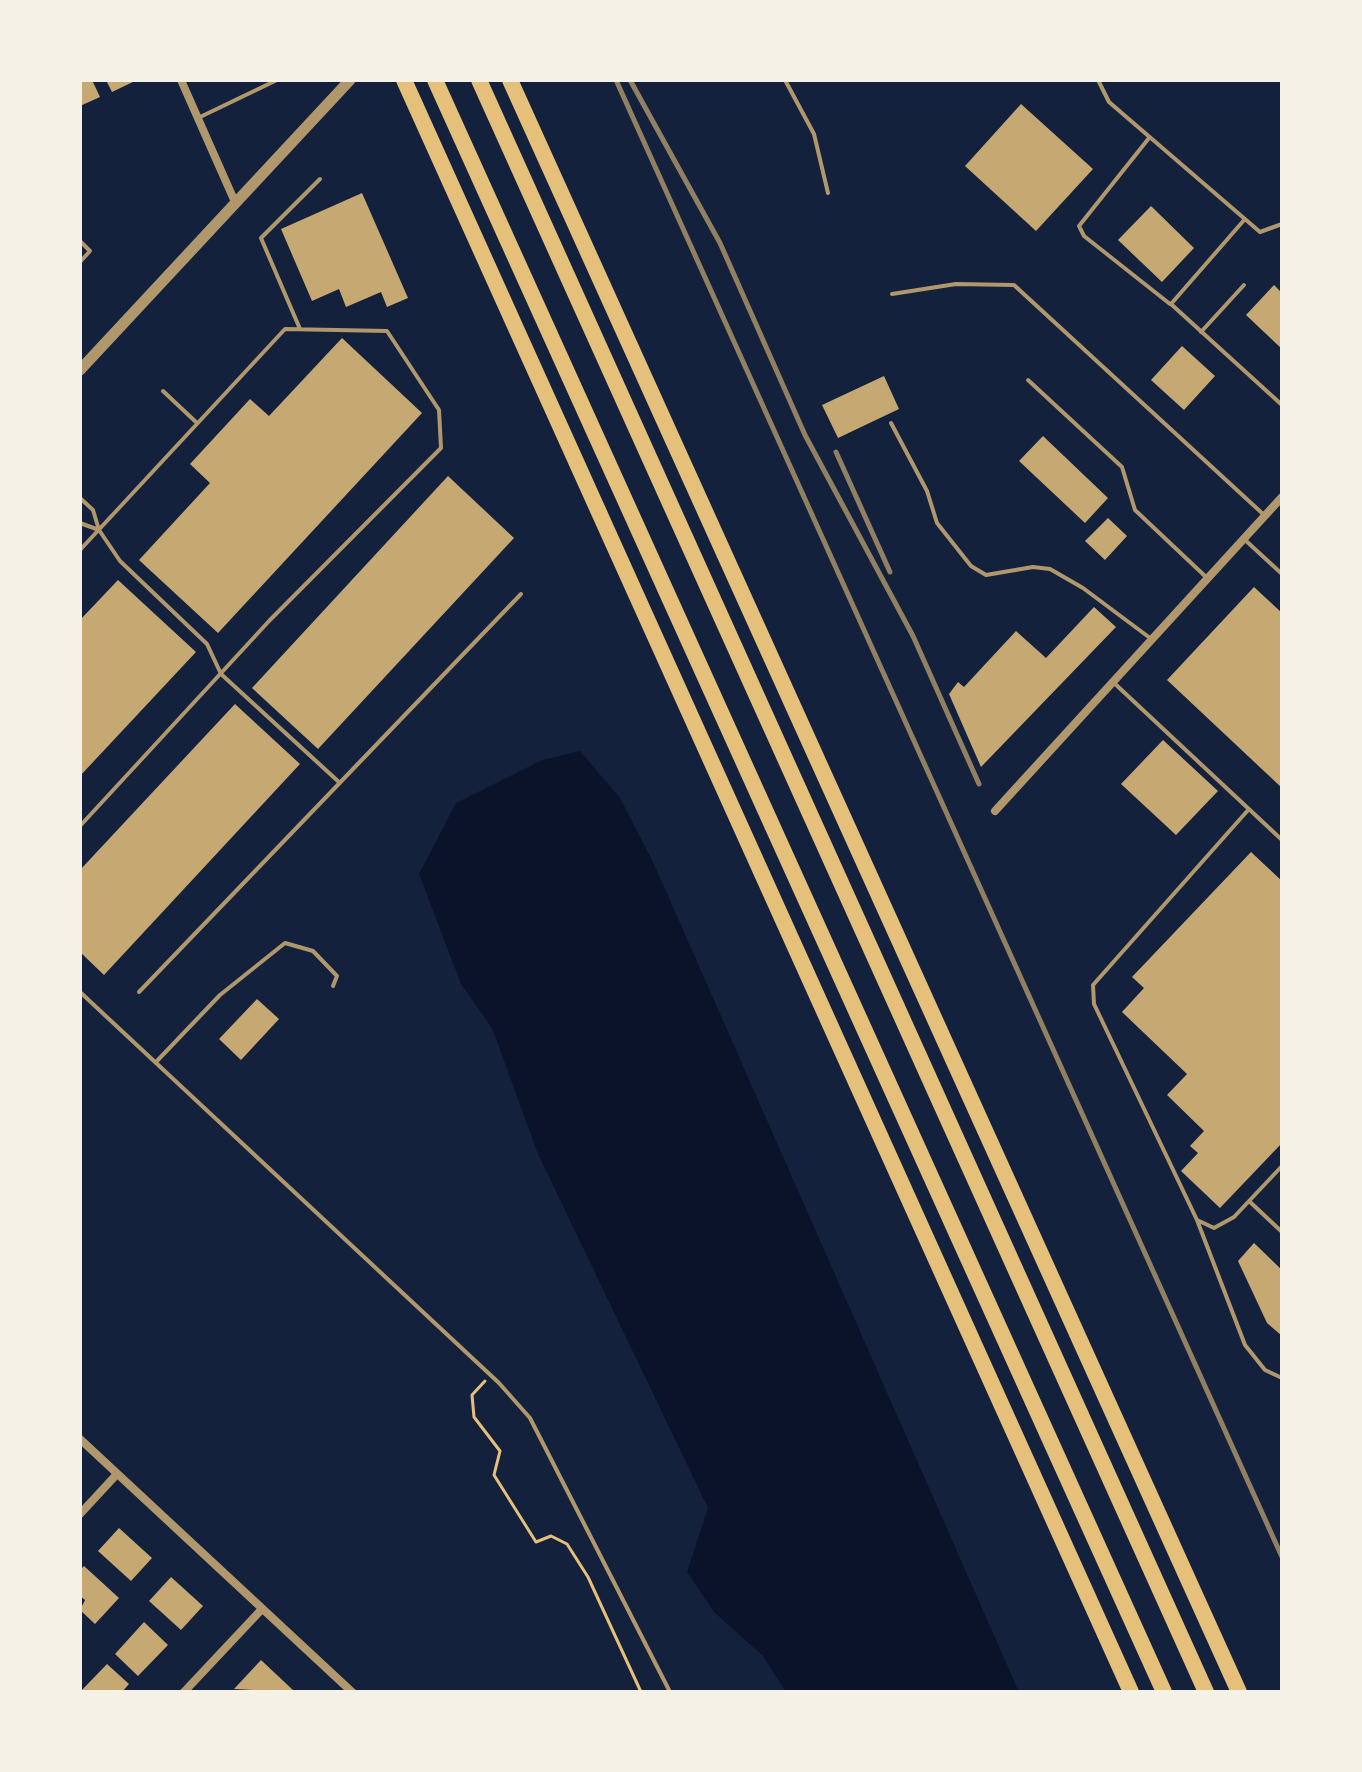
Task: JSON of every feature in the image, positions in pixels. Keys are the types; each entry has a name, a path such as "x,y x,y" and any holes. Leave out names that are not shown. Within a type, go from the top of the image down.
{"highway":[{"path":"404,80 1131,1692"},
{"path":"479,80 1206,1692"},
{"path":"510,80 1239,1692"},
{"path":"435,81 1164,1692"}],"street":[{"path":"181,80 235,202"},
{"path":"80,370 350,80"},
{"path":"995,811 1282,497"},
{"path":"80,1439 352,1692"},
{"path":"80,1514 117,1474"},
{"path":"184,1692 262,1609"}],"lane":[{"path":"198,118 277,80"},
{"path":"785,80 814,134 828,193"},
{"path":"1098,80 1109,102 1260,232 1282,224"},
{"path":"1149,138 1079,226 1084,236 1171,304 1282,405"},
{"path":"300,329 261,238 320,179"},
{"path":"1171,304 1245,219"},
{"path":"80,241 90,251 80,262"},
{"path":"892,294 956,284 1014,285 1265,516"},
{"path":"1201,332 1244,285"},
{"path":"80,550 285,329 387,331 439,410 441,448 221,674 80,826"},
{"path":"1028,380 1122,467 1135,510 1207,579"},
{"path":"163,391 197,423"},
{"path":"891,423 927,491 937,523 971,566 986,575 1033,567 1050,569 1095,596 1152,639"},
{"path":"80,498 93,510 99,530 120,561 207,644 221,674 340,783"},
{"path":"80,523 99,530"},
{"path":"1244,539 1282,574"},
{"path":"139,992 521,594"},
{"path":"1113,682 1282,840"},
{"path":"1249,809 1093,985 1094,1004 1197,1220 1245,1345 1265,1370 1282,1378"},
{"path":"156,1062 220,995 285,943 313,951 337,976 333,986"},
{"path":"80,992 491,1376 530,1418 670,1692"},
{"path":"1197,1220 1214,1228 1234,1217 1282,1166"},
{"path":"1249,1201 1282,1232"}],"path":[{"path":"491,1376 472,1395 474,1417 500,1451 494,1475 536,1542 551,1536 567,1544 588,1577 641,1692"}],"water":[{"path":"580,751 620,798 654,864 1019,1692 786,1692 763,1656 714,1612 687,1572 708,1508 538,1154 492,1028 461,984 419,874 456,803 542,760"}],"building":[{"path":"80,80 92,80 100,97 80,106"},
{"path":"106,80 137,80 112,92"},
{"path":"1021,104 1093,169 1036,231 965,166"},
{"path":"362,193 408,298 387,307 381,292 346,307 339,289 312,301 281,229"},
{"path":"1151,206 1194,248 1162,282 1118,240"},
{"path":"1274,285 1282,293 1282,349 1246,315"},
{"path":"342,338 422,413 218,633 139,560 210,483 190,464 250,399 269,416"},
{"path":"1182,346 1215,376 1184,410 1151,380"},
{"path":"884,376 899,409 838,438 822,405"},
{"path":"1043,436 1108,498 1085,523 1019,461"},
{"path":"448,476 514,538 318,749 252,688"},
{"path":"1108,518 1127,536 1105,560 1085,541"},
{"path":"118,580 196,652 80,776 80,620"},
{"path":"1254,587 1282,613 1282,788 1167,680"},
{"path":"1094,607 1116,627 981,767 949,694 958,682 964,687 1016,631 1046,658"},
{"path":"235,704 300,764 104,975 80,952 80,870"},
{"path":"1163,740 1218,791 1176,835 1121,784"},
{"path":"1251,852 1282,881 1282,1143 1220,1208 1181,1171 1198,1153 1190,1146 1204,1131 1167,1095 1187,1074 1122,1012 1144,988 1132,977"},
{"path":"257,999 279,1019 241,1060 219,1039"},
{"path":"1254,1243 1282,1270 1282,1336 1267,1323 1238,1261"},
{"path":"119,1528 152,1558 131,1581 98,1551"},
{"path":"84,1566 119,1598 95,1624 80,1610 85,1600 80,1596 80,1570"},
{"path":"171,1577 203,1606 181,1630 149,1601"},
{"path":"144,1622 168,1645 138,1676 115,1654"},
{"path":"261,1660 294,1691 234,1689"},
{"path":"107,1664 129,1684 122,1692 80,1692"}],"railway":[{"path":"616,80 1282,1557"},
{"path":"630,80 720,243 805,435 913,636 979,784"},
{"path":"836,452 890,572"}]}
